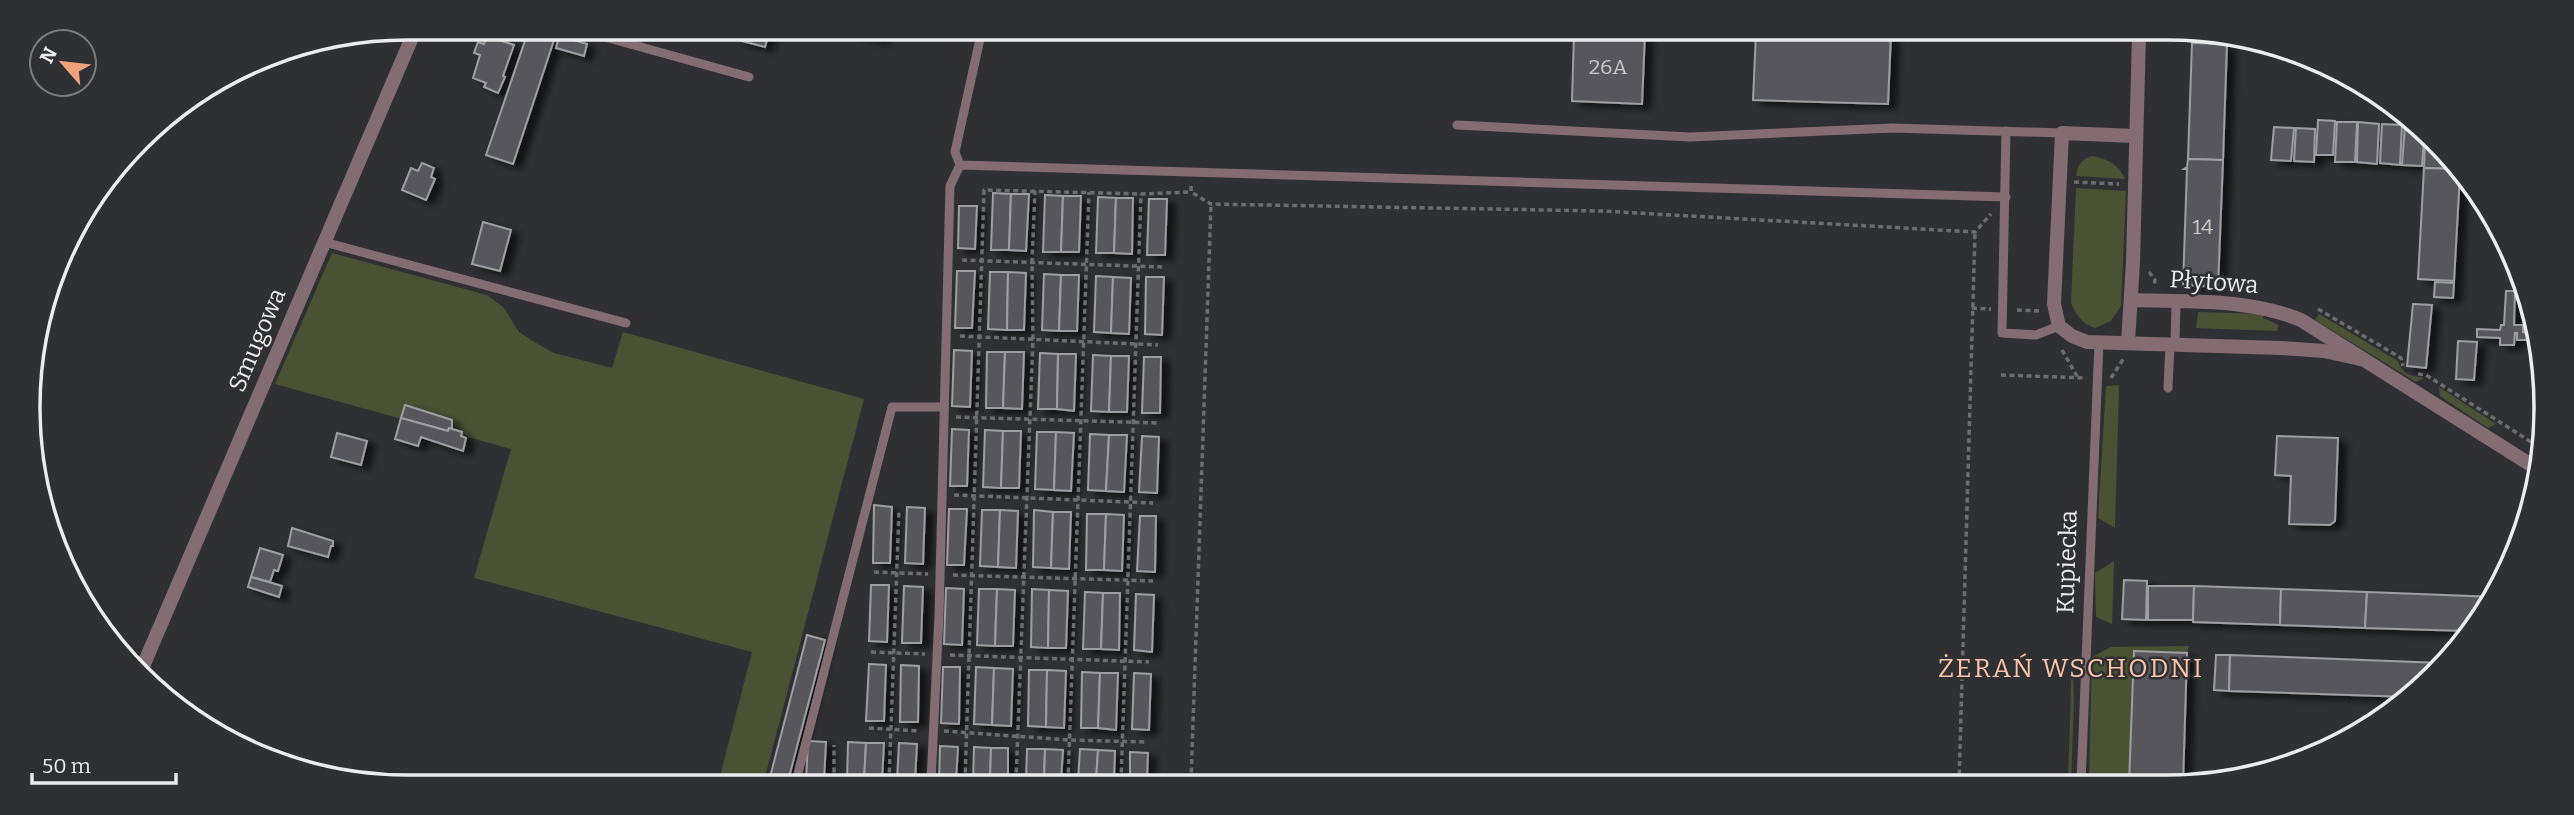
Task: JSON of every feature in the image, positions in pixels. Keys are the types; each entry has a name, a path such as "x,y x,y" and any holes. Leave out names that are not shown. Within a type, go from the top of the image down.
{"street":[{"name":"Smugowa","path":"144,663 411,40"},
{"path":"2136,136 2062,133 2054,304 2059,326 2072,336 2087,342 2127,349 2132,300 2139,40"},
{"name":"Płytowa","path":"2132,300 2251,305 2279,311 2301,320 2530,464"},
{"name":"Płytowa","path":"2127,349 2173,344 2324,351 2365,359"}],"lane":[{"path":"616,40 749,77"},
{"path":"932,775 950,186 960,165 955,152 980,40"},
{"path":"1457,125 1690,137 1893,128 2062,133"},
{"path":"2006,131 2002,333 2036,335 2059,326"},
{"path":"960,165 2006,197"},
{"path":"324,242 626,323"},
{"path":"2168,388 2176,301"},
{"name":"Kupiecka","path":"2081,775 2099,342"},
{"path":"798,775 892,407 944,407"}],"path":[{"path":"1179,171 1191,183 1191,192"},
{"path":"2060,181 2134,185"},
{"path":"965,775 984,190 1141,194 1191,192 1211,204 1601,211 1975,232"},
{"path":"1016,775 1033,339 1035,191"},
{"path":"1068,775 1089,192"},
{"path":"1121,775 1141,194"},
{"path":"1959,775 1975,232 2006,197"},
{"path":"1191,775 1211,204"},
{"path":"949,259 1162,267"},
{"path":"2147,261 2155,280 2153,301"},
{"path":"2003,309 2040,311 2041,298"},
{"path":"2318,309 2401,358 2404,368"},
{"path":"947,336 1158,345"},
{"path":"2001,375 2111,378 2127,349"},
{"path":"2412,373 2426,375 2532,443"},
{"path":"943,437 957,416 1157,423"},
{"path":"941,494 1153,503"},
{"path":"889,775 899,510"},
{"path":"874,572 1153,581"},
{"path":"871,652 1149,662"},
{"path":"869,728 1147,742"},
{"path":"834,745 834,775"}],"green space":[{"path":"2092,156 2112,163 2125,179 2076,176 2081,163"},
{"path":"2076,188 2126,191 2121,306 2111,321 2095,328 2080,318 2071,303"},
{"path":"332,253 487,295 504,308 519,332 554,353 612,368 623,332 864,399 766,775 720,775 752,652 474,578 511,449 275,384"},
{"path":"2198,312 2264,314 2263,318 2279,325 2277,331 2196,328"},
{"path":"2319,314 2398,361 2405,372 2424,378 2416,382 2315,320"},
{"path":"2119,385 2115,528 2098,518 2106,386"},
{"path":"2439,387 2496,424 2488,428 2440,396"},
{"path":"2114,561 2112,624 2096,617 2095,573"},
{"path":"2189,646 2187,653 2134,652 2129,775 2089,775 2092,657 2111,647"},
{"path":"2072,651 2074,699 2071,775 2068,775"}],"building":[{"path":"486,40 499,40 514,45 498,93 484,87 486,83 473,78 480,55 474,53 478,42 484,44"},
{"path":"525,40 554,40 513,164 486,155"},
{"path":"558,40 587,44 584,56 556,48"},
{"path":"738,40 767,40 765,47"},
{"path":"1574,40 1645,40 1642,104 1572,101"},
{"path":"1756,40 1891,40 1888,104 1753,100"},
{"path":"2192,43 2227,45 2223,160 2188,159"},
{"path":"2318,120 2335,121 2333,155 2316,155"},
{"path":"2337,122 2357,122 2355,162 2335,162"},
{"path":"2358,122 2379,124 2377,164 2357,162"},
{"path":"2382,124 2401,125 2400,165 2380,163"},
{"path":"2274,127 2294,128 2291,161 2271,160"},
{"path":"2296,128 2315,129 2314,162 2294,161"},
{"path":"2405,128 2423,145 2422,166 2402,165"},
{"path":"2425,147 2446,169 2424,168"},
{"path":"2188,159 2223,160 2218,287 2183,285 2187,169 2184,169"},
{"path":"422,163 434,168 431,177 435,179 426,200 402,190 411,168 418,171"},
{"path":"2424,168 2446,169 2459,186 2454,281 2418,279"},
{"path":"993,193 1011,194 1009,250 991,250"},
{"path":"1011,194 1029,194 1026,251 1009,250"},
{"path":"1045,195 1063,196 1061,252 1043,252"},
{"path":"1063,196 1081,196 1079,252 1061,252"},
{"path":"1098,197 1116,198 1114,253 1096,253"},
{"path":"1116,198 1133,198 1132,254 1114,253"},
{"path":"1149,199 1167,199 1165,255 1147,255"},
{"path":"959,206 977,206 975,249 958,248"},
{"path":"483,222 511,230 500,271 472,264"},
{"path":"957,271 975,271 972,328 955,328"},
{"path":"990,272 1008,272 1007,330 988,329"},
{"path":"1008,272 1026,273 1024,330 1007,330"},
{"path":"1044,274 1061,275 1059,331 1042,330"},
{"path":"1061,275 1079,275 1077,331 1059,331"},
{"path":"1096,276 1113,277 1111,333 1094,332"},
{"path":"1113,277 1131,278 1129,334 1111,333"},
{"path":"1146,277 1164,277 1162,335 1145,334"},
{"path":"2435,282 2454,283 2453,298 2434,297"},
{"path":"2506,291 2515,291 2514,325 2523,325 2528,340 2517,340 2515,333 2514,345 2500,345 2500,338 2477,337 2477,329 2500,330 2501,325 2504,325"},
{"path":"2413,304 2432,305 2426,368 2407,366"},
{"path":"2458,341 2477,342 2474,380 2456,379"},
{"path":"954,350 972,351 970,407 952,406"},
{"path":"987,352 1005,352 1003,408 986,408"},
{"path":"1005,352 1024,352 1022,409 1003,408"},
{"path":"1040,353 1058,354 1057,409 1038,409"},
{"path":"1058,354 1076,354 1074,411 1057,409"},
{"path":"1093,355 1111,356 1109,412 1091,411"},
{"path":"1111,356 1129,356 1127,412 1109,412"},
{"path":"1144,357 1161,357 1160,413 1142,413"},
{"path":"405,405 452,420 452,429 449,428 448,431 401,418"},
{"path":"401,418 448,431 449,428 462,432 461,436 466,438 463,451 421,437 418,446 395,439"},
{"path":"952,429 969,430 967,486 950,486"},
{"path":"985,430 1003,431 1001,488 983,487"},
{"path":"1003,431 1021,431 1019,488 1001,488"},
{"path":"1037,432 1056,432 1054,490 1035,489"},
{"path":"1056,432 1074,433 1071,491 1054,490"},
{"path":"337,433 367,441 361,465 331,457"},
{"path":"1090,434 1109,435 1106,491 1088,490"},
{"path":"1109,435 1127,435 1124,492 1106,491"},
{"path":"1142,436 1159,437 1157,493 1139,492"},
{"path":"2277,436 2338,438 2335,521 2330,525 2289,524 2291,476 2275,475"},
{"path":"874,505 892,507 890,563 873,563"},
{"path":"907,507 925,508 923,564 905,563"},
{"path":"949,509 967,509 964,565 947,565"},
{"path":"982,510 1000,510 998,567 980,566"},
{"path":"1000,510 1018,511 1016,568 998,567"},
{"path":"1034,510 1053,512 1051,568 1033,567"},
{"path":"1053,512 1071,512 1069,569 1051,568"},
{"path":"1087,514 1106,514 1104,570 1086,570"},
{"path":"1106,514 1124,515 1122,571 1104,570"},
{"path":"1140,516 1156,516 1155,572 1137,571"},
{"path":"292,528 333,541 328,557 288,546"},
{"path":"260,548 283,555 278,571 274,570 270,582 251,577"},
{"path":"251,577 282,586 279,597 248,587"},
{"path":"2124,580 2147,581 2146,620 2122,619"},
{"path":"871,585 889,585 887,642 869,641"},
{"path":"904,586 923,587 921,643 902,643"},
{"path":"2148,586 2194,586 2193,620 2148,620"},
{"path":"2194,586 2281,589 2280,625 2193,622"},
{"path":"946,588 964,589 962,645 944,644"},
{"path":"979,589 997,589 995,646 977,645"},
{"path":"997,589 1015,590 1013,646 995,646"},
{"path":"1032,589 1049,590 1048,648 1031,647"},
{"path":"2281,589 2367,592 2365,628 2280,625"},
{"path":"1049,590 1068,591 1066,648 1048,648"},
{"path":"1085,592 1103,593 1101,649 1083,649"},
{"path":"2367,592 2482,596 2458,631 2365,628"},
{"path":"1103,593 1120,593 1119,650 1101,649"},
{"path":"1136,594 1154,595 1152,652 1134,650"},
{"path":"807,635 825,640 790,775 771,775"},
{"path":"2134,651 2187,653 2183,774 2129,775"},
{"path":"2216,655 2230,655 2229,691 2214,690"},
{"path":"2230,655 2430,663 2393,696 2229,691"},
{"path":"869,664 886,665 884,721 866,721"},
{"path":"901,665 919,666 918,722 900,722"},
{"path":"943,667 960,667 959,724 941,723"},
{"path":"976,667 994,668 992,725 974,724"},
{"path":"994,668 1013,669 1011,726 992,725"},
{"path":"1029,670 1047,670 1046,727 1028,726"},
{"path":"1047,670 1066,671 1064,728 1046,727"},
{"path":"1082,672 1100,673 1098,728 1081,728"},
{"path":"1100,673 1118,673 1116,730 1098,728"},
{"path":"1134,673 1151,674 1149,730 1132,729"},
{"path":"808,741 826,742 824,775 806,775"},
{"path":"848,742 866,743 864,775 847,775"},
{"path":"866,743 884,743 882,775 864,775"},
{"path":"899,743 917,744 915,775 897,775"},
{"path":"940,746 958,747 956,775 939,775"},
{"path":"974,747 991,748 990,775 973,775"},
{"path":"991,748 1008,748 1008,775 990,775"},
{"path":"1027,749 1045,749 1044,775 1026,775"},
{"path":"1045,749 1063,750 1061,775 1044,775"},
{"path":"1080,749 1098,750 1096,775 1078,775"},
{"path":"1098,750 1115,751 1114,775 1096,775"},
{"path":"1130,752 1148,753 1147,775 1130,775"}],"district":[{"name":"ŻERAŃ WSCHODNI","path":"2071,668"}]}
